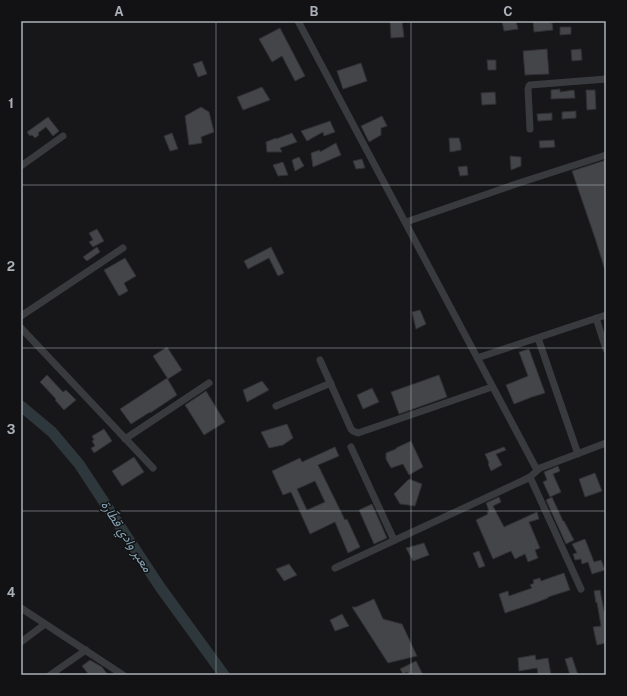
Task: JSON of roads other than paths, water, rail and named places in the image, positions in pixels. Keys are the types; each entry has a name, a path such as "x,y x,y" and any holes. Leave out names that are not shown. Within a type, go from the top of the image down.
{"street":[{"path":"298,21 537,470"},
{"path":"530,129 528,86 532,84 606,78"},
{"path":"21,166 63,136"},
{"path":"406,222 606,155"},
{"path":"21,316 123,248"},
{"path":"477,358 606,315"},
{"path":"596,318 606,349"},
{"path":"21,328 153,468"},
{"path":"538,338 578,454"},
{"path":"320,360 351,429 358,432 492,387"},
{"path":"125,439 209,383"},
{"path":"276,406 331,384"},
{"path":"335,568 522,481 530,477 537,470 606,443"},
{"path":"351,447 394,540"},
{"path":"530,477 581,589"},
{"path":"21,608 123,675"},
{"path":"21,642 45,624"},
{"path":"50,675 86,650"}],"waterway":[{"name":"معبر وادي قطّارة","path":"21,406 52,432 79,464 160,587 224,675"}]}
